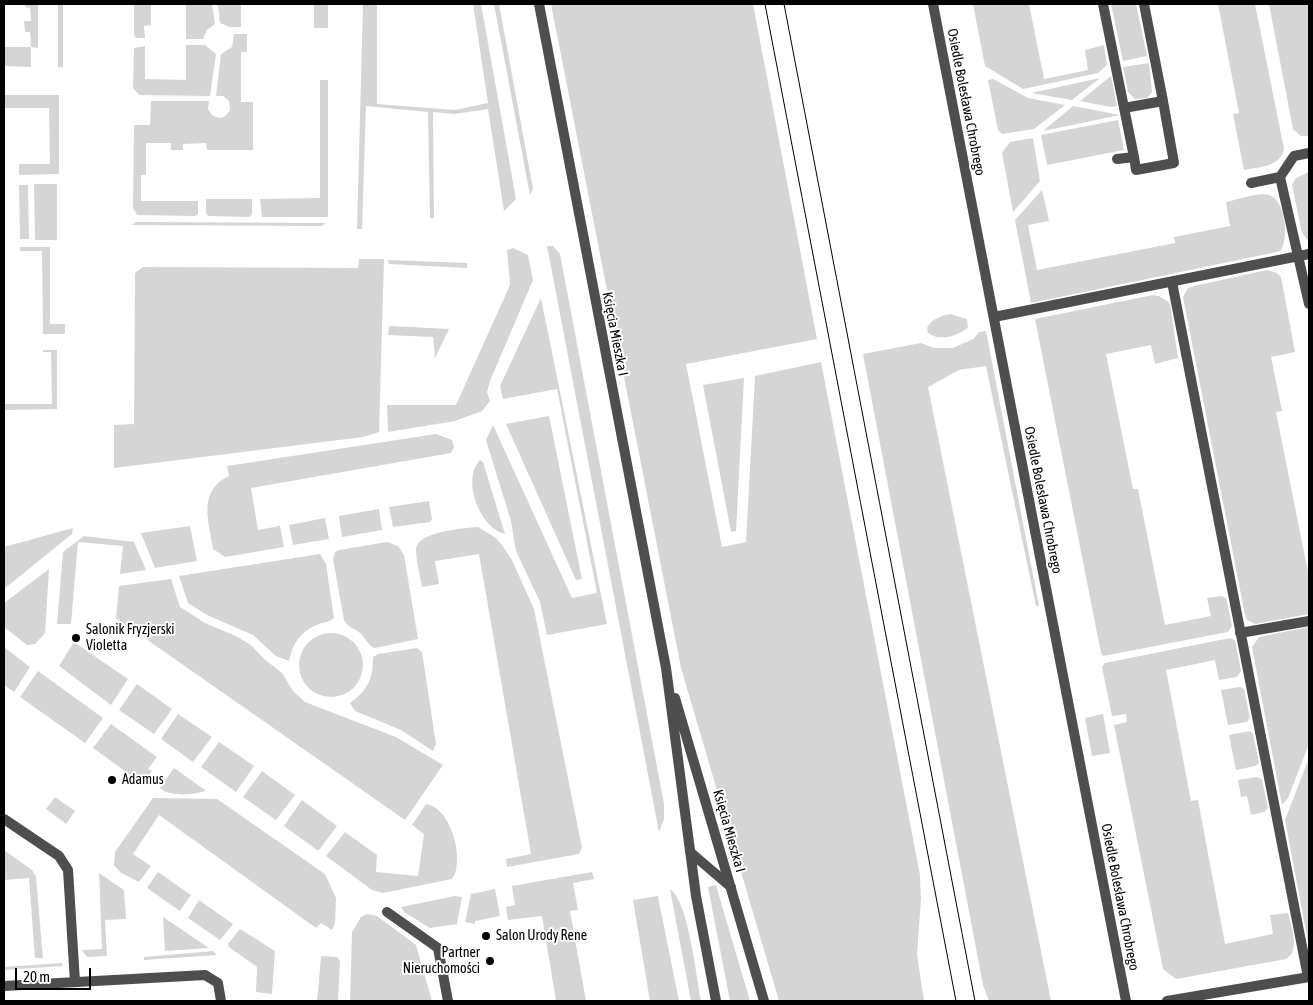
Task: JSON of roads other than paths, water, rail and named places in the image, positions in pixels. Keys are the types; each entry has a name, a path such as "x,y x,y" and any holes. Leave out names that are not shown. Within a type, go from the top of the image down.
{"street":[{"name":"Księcia Mieszka I","path":"539,4 666,668 696,896 716,1001"},
{"name":"Osiedle Bolesława Chrobrego","path":"933,4 1126,1001"},
{"path":"1103,4 1136,170 1174,163 1144,4"},
{"path":"1124,108 1163,101"},
{"path":"1251,182 1280,177 1294,156 1309,153"},
{"path":"1117,159 1134,157"},
{"path":"1280,177 1304,255 1309,304"},
{"path":"994,317 1304,255"},
{"path":"1167,1001 1309,977 1172,282"},
{"path":"1240,633 1309,621"},
{"name":"Księcia Mieszka I","path":"666,668 764,1001"},
{"path":"4,819 59,856 66,864 68,870 75,982"},
{"path":"690,852 731,887"},
{"path":"387,912 438,948 448,1001"},
{"path":"4,986 188,974 205,975 214,980 219,987 221,1001"}],"tram line":[{"path":"765,4 956,1001"},
{"path":"784,4 975,1001"}],"place":[{"name":"Salonik Fryzjerski Violetta","path":"76,638"},
{"name":"Adamus","path":"112,780"},
{"name":"Salon Urody Rene","path":"486,936"},
{"name":"Partner Nieruchomości","path":"490,961"}]}
